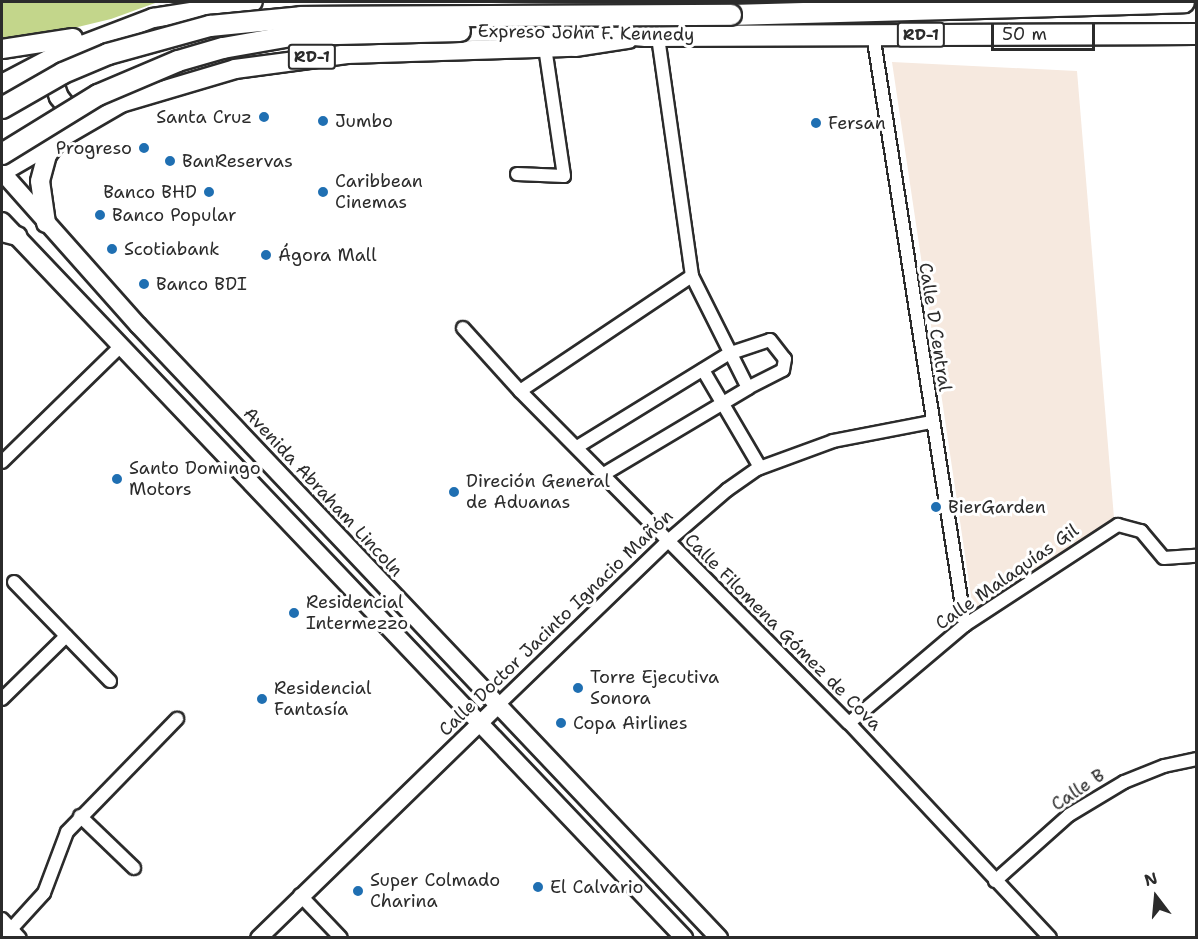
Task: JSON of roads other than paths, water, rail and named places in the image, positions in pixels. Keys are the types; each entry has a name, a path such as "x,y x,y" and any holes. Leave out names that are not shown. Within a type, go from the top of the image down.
{"highway":[{"name":"Expreso John F. Kennedy","path":"2,108 63,73 108,54 210,26 301,17 834,14 937,6 1184,2"},
{"name":"Expreso John F. Kennedy","path":"2,154 98,95 178,61 223,48 318,33 576,30 652,36 1197,34"}],"main road":[{"path":"2,49 54,44 153,18 253,2"},
{"name":"RD-1","path":"900,2 937,6"},
{"path":"2,84 76,47 153,18"},
{"name":"RD-1","path":"2,172 60,136 121,103 216,74 292,58 545,48 652,36"},
{"path":"76,47 53,68 54,87 66,106 88,111 121,103"},
{"path":"46,223 41,173 47,155 60,136"},
{"name":"Avenida Abraham Lincoln","path":"2,172 46,223 719,938"},
{"path":"2,221 9,234 121,346 684,938"}],"street":[{"name":"Calle D Central","path":"873,34 931,422 965,625"},
{"path":"652,36 692,276 728,354 748,388"},
{"path":"517,174 564,176 545,48"},
{"path":"520,391 692,276"},
{"name":"Calle Filomena Gómez de Cova","path":"463,328 520,391 849,723 1050,938"},
{"path":"577,447 728,354 761,339 777,345 785,359 783,370 748,388 604,474"},
{"path":"2,462 121,346"},
{"path":"703,369 725,402 760,467"},
{"name":"Calle Doctor Jacinto Ignacio Mañón","path":"258,938 668,541 727,490 760,467 833,441 931,422"},
{"name":"Calle Malaquías Gil","path":"849,723 965,625 1118,525 1141,531 1164,558 1197,556"},
{"path":"14,582 110,681"},
{"path":"2,699 66,636"},
{"path":"2,919 12,935 44,893 59,848 80,816 177,719"},
{"name":"Calle B","path":"995,881 1069,815 1124,782 1164,766 1197,759"},
{"path":"80,816 134,868"},
{"path":"300,896 341,938"}],"place":[{"name":"Santa Cruz","path":"264,117"},
{"name":"Jumbo","path":"323,121"},
{"name":"Fersan","path":"816,123"},
{"name":"Progreso","path":"144,148"},
{"name":"BanReservas","path":"170,161"},
{"name":"Banco BHD","path":"209,192"},
{"name":"Caribbean Cinemas","path":"323,192"},
{"name":"Banco Popular","path":"100,215"},
{"name":"Scotiabank","path":"112,249"},
{"name":"Ágora Mall","path":"266,255"},
{"name":"Banco BDI","path":"144,284"},
{"name":"Santo Domingo Motors","path":"117,479"},
{"name":"Direción General de Aduanas","path":"454,492"},
{"name":"BierGarden","path":"936,507"},
{"name":"Residencial Intermezzo","path":"294,613"},
{"name":"Torre Ejecutiva Sonora","path":"578,688"},
{"name":"Residencial Fantasía","path":"262,699"},
{"name":"Copa Airlines","path":"561,723"},
{"name":"El Calvario","path":"538,887"},
{"name":"Super Colmado Charina","path":"358,891"}]}
